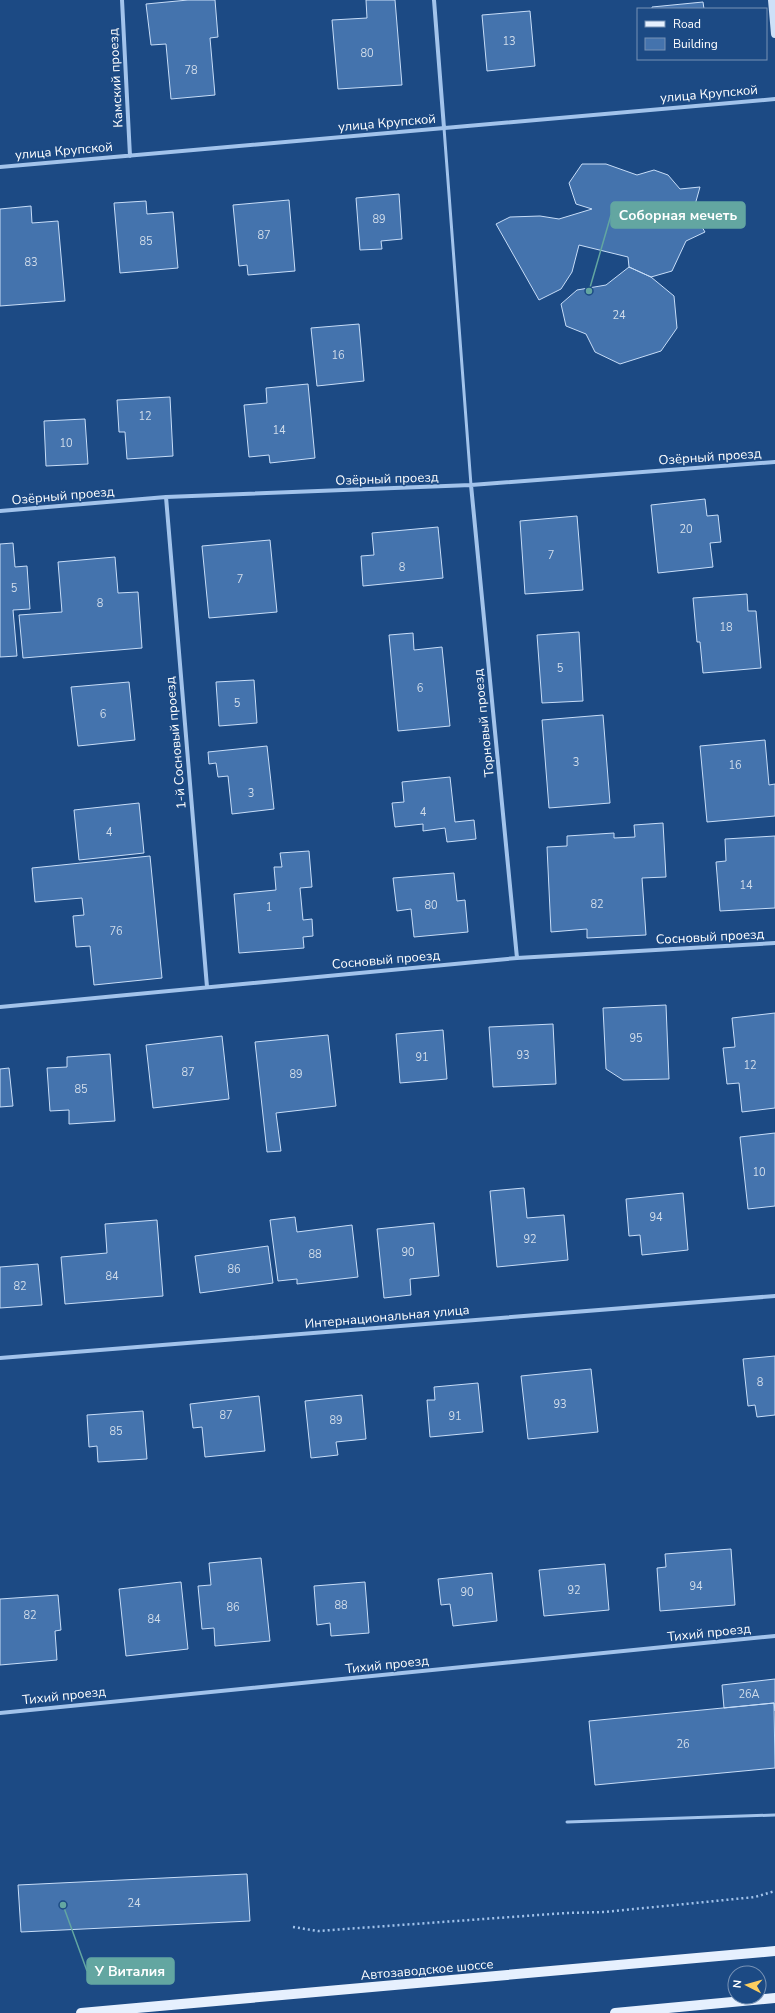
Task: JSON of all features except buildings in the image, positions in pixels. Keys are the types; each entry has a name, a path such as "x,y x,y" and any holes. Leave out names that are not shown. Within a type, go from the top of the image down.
{"main road":[{"name":"Автозаводское шоссе","path":"81,2013 775,1951"},
{"path":"615,2013 775,1998"}],"street":[{"name":"Камский проезд","path":"122,0 130,156"},
{"path":"434,0 444,128"},
{"path":"772,0 775,34"},
{"name":"улица Крупской","path":"0,167 775,99"},
{"name":"Озёрный проезд","path":"0,511 166,497 471,485 775,462"},
{"name":"Торновый проезд","path":"471,485 517,958"},
{"name":"1-й Сосновый проезд","path":"166,497 207,988"},
{"name":"Сосновый проезд","path":"0,1007 517,958 775,943"},
{"name":"Интернациональная улица","path":"0,1358 775,1296"},
{"name":"Тихий проезд","path":"0,1713 775,1636"}],"lane":[{"path":"444,128 471,485"},
{"path":"567,1822 775,1816"}],"path":[{"path":"293,1927 318,1931 566,1913 605,1912 755,1897 775,1891"}],"place":[{"name":"Cоборная мечеть","path":"589,291"},
{"name":"У Виталия","path":"63,1905"}]}
